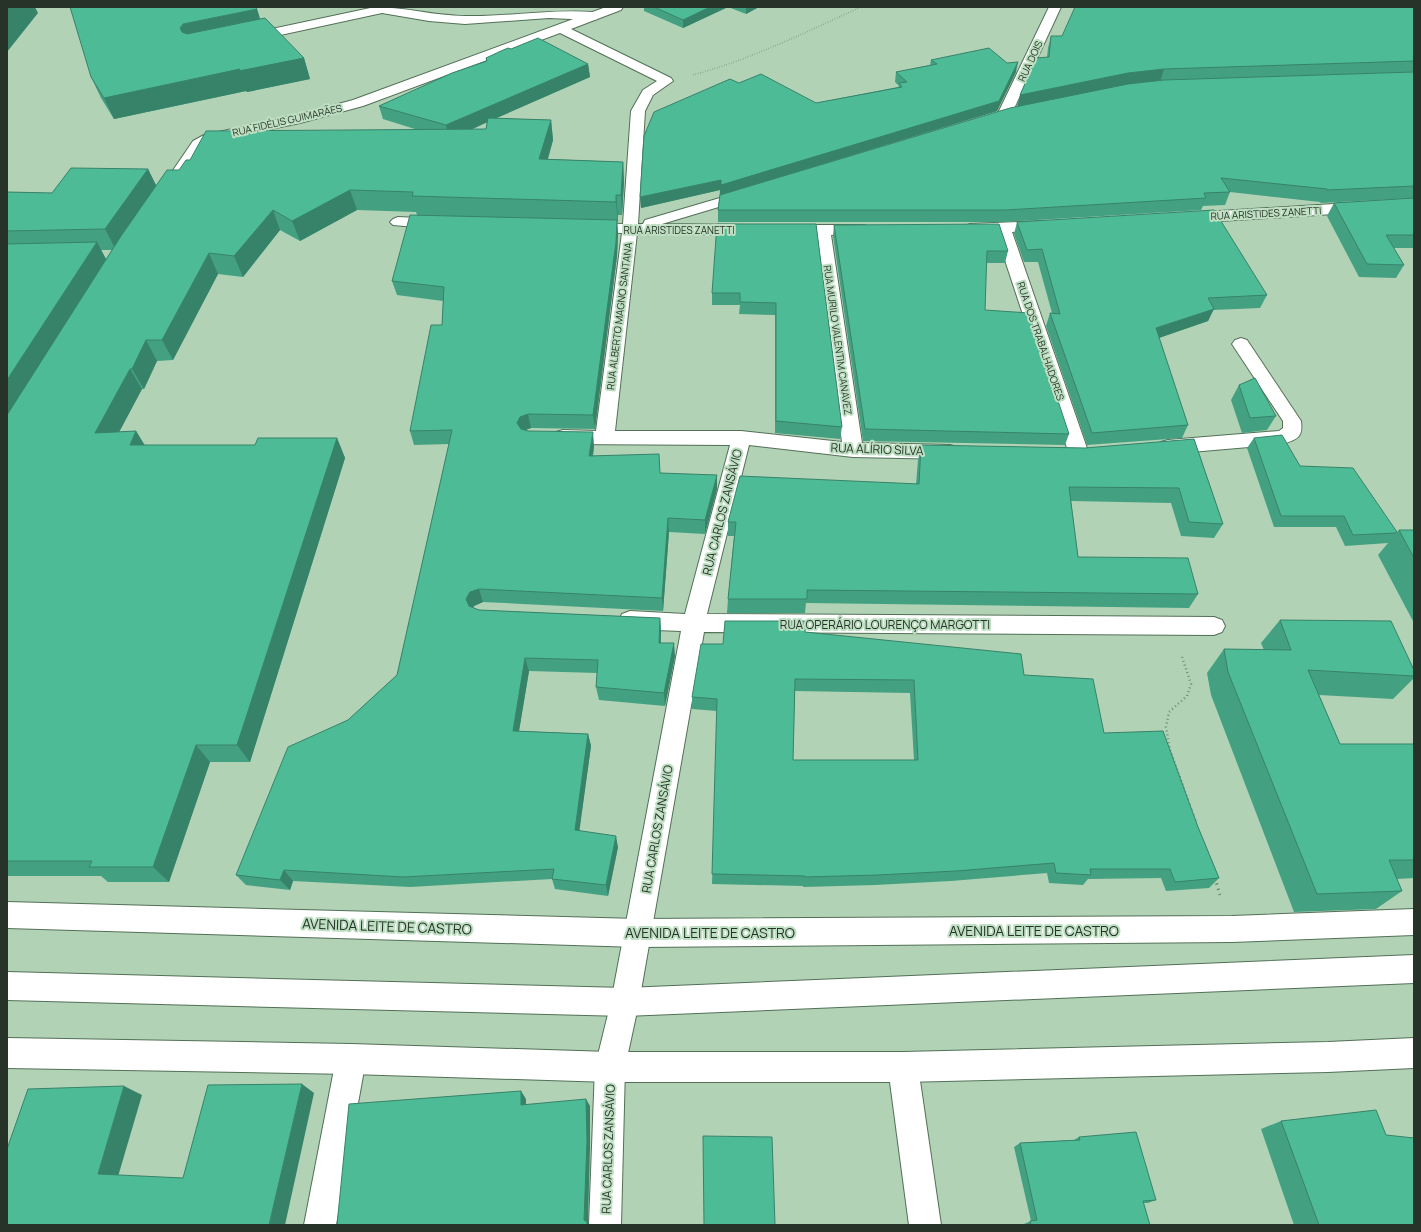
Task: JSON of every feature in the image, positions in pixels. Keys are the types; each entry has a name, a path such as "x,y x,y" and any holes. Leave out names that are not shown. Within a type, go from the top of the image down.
{"main road":[{"name":"RUA FIDÉLIS GUIMARÃES","path":"162,197 198,144 209,138 300,119 358,103 617,7"},
{"name":"RUA DOIS","path":"1004,115 1055,7"},
{"path":"234,40 382,8 423,17 469,20 556,14 593,16"},
{"path":"561,29 666,81"},
{"name":"RUA ALBERTO MAGNO SANTANA","path":"605,437 630,230 638,111 648,93 666,81"},
{"path":"989,120 1019,112"},
{"path":"630,230 760,190"},
{"name":"RUA ARISTIDES ZANETTI","path":"1177,218 1414,204"},
{"path":"398,222 454,224"},
{"path":"956,229 1058,225"},
{"name":"RUA ARISTIDES ZANETTI","path":"574,228 630,230 878,230"},
{"name":"RUA DOS TRABALHADORES","path":"1003,228 1079,454"},
{"name":"RUA MURILO VALENTIM CANAVEZ","path":"823,230 853,450"},
{"path":"1150,448 1283,437 1293,431 1292,421 1241,344"},
{"name":"RUA ALÍRIO SILVA","path":"546,437 741,438 853,450 970,452"},
{"name":"RUA CARLOS ZANSÁVIO","path":"605,1225 610,1067 625,1002 694,622 741,438"},
{"name":"RUA OPERÁRIO LOURENÇO MARGOTTI","path":"608,619 694,622 1172,627 1214,626"},
{"name":"AVENIDA LEITE DE CASTRO","path":"7,915 638,933 1232,929 1414,922"},
{"path":"7,986 625,1002 1414,969"},
{"path":"7,1053 351,1059 610,1067 903,1067 1328,1057 1412,1058"},
{"path":"320,1225 351,1059"},
{"path":"903,1067 926,1225"}],"path":[{"path":"666,81 722,67 758,54 861,7"},
{"path":"1172,627 1191,684 1187,696 1169,712 1166,727 1170,750 1197,827"},
{"path":"1214,875 1232,929"}],"building":[{"path":"70,7 255,7 257,9 183,24 180,28 182,32 187,34 265,18 304,58 239,71 240,69 104,98 91,77"},
{"path":"654,7 710,7 683,20"},
{"path":"1075,7 1414,7 1414,61 1164,69 1128,73 1020,95 1036,58 1049,57 1051,36 1062,36"},
{"path":"538,38 588,64 446,125 379,106 452,73 487,61 486,58 508,48 511,49"},
{"path":"989,48 1007,63 1018,62 999,101 721,185 721,180 640,197 644,136 654,112 730,79 739,83 761,74 816,103 902,87 899,83 907,82 896,72 937,64 931,60"},
{"path":"1414,72 1414,186 1327,190 1221,178 1230,192 1204,193 1206,198 1006,210 718,210 720,195 1010,108 1128,84 1164,80"},
{"path":"488,118 551,120 539,159 623,162 621,195 616,195 616,202 412,196 413,192 350,190 292,221 273,210 234,256 209,253 162,340 146,340 132,369 130,369 95,433 136,431 130,445 255,445 258,438 337,438 237,745 196,745 153,867 89,867 92,861 7,861 7,415 121,236 167,170 179,170 186,160 190,160 206,131 486,129"},
{"path":"71,168 148,169 105,229 7,231 7,192 52,193"},
{"path":"1414,198 1414,235 1386,235 1404,265 1367,264 1334,203"},
{"path":"1214,210 1267,295 1208,298 1214,309 1156,328 1188,425 1092,433 1050,313 1060,314 1042,249 1027,250 1017,222"},
{"path":"410,215 617,220 616,242 593,415 528,414 520,417 517,423 521,429 528,431 593,432 589,456 659,454 660,473 717,475 705,520 668,518 662,598 479,589 470,592 466,599 469,606 479,610 660,618 659,643 674,643 664,693 596,687 598,660 525,658 513,731 588,734 575,830 616,836 606,885 552,879 554,869 403,877 284,870 280,880 236,875 288,747 348,720 397,675 452,430 410,431 431,325 442,325 444,287 392,281"},
{"path":"717,224 816,224 842,427 776,421 776,303 740,302 740,293 712,293"},
{"path":"999,224 1008,251 987,251 985,310 1029,313 1069,434 865,429 834,225"},
{"path":"97,242 7,380 7,244"},
{"path":"1255,378 1276,416 1250,418 1239,385"},
{"path":"1282,435 1300,466 1353,468 1397,532 1353,535 1344,516 1281,516 1254,438"},
{"path":"1194,439 1223,524 1189,522 1179,488 1069,487 1078,557 1188,558 1198,594 807,590 807,599 728,599 736,522 728,522 740,476 919,484 921,445 1085,448"},
{"path":"1399,530 1414,530 1414,558"},
{"path":"1280,620 1391,621 1414,670 1414,676 1308,670 1340,744 1414,744 1414,860 1389,860 1402,891 1317,894 1228,672 1224,649 1291,650"},
{"path":"725,621 806,621 805,632 1021,654 1024,675 1093,679 1104,733 1163,731 1198,827 1219,878 1175,882 1170,869 1090,869 1091,875 1056,873 1054,863 956,871 878,875 805,877 712,874 717,699 692,697 701,644 723,644","holes":["795,679 914,680 918,760 793,760"]},
{"path":"302,1084 269,1225 7,1225 7,1149 28,1089 124,1086 98,1174 183,1178 208,1085"},
{"path":"521,1091 521,1105 586,1099 587,1141 584,1220 587,1222 587,1225 337,1225 349,1104"},
{"path":"1376,1110 1386,1135 1414,1138 1414,1225 1319,1225 1281,1121"},
{"path":"1136,1132 1156,1200 1143,1201 1150,1225 1031,1225 1030,1221 1037,1220 1020,1143 1080,1140 1079,1137"},
{"path":"703,1136 772,1137 775,1225 704,1225"}]}
